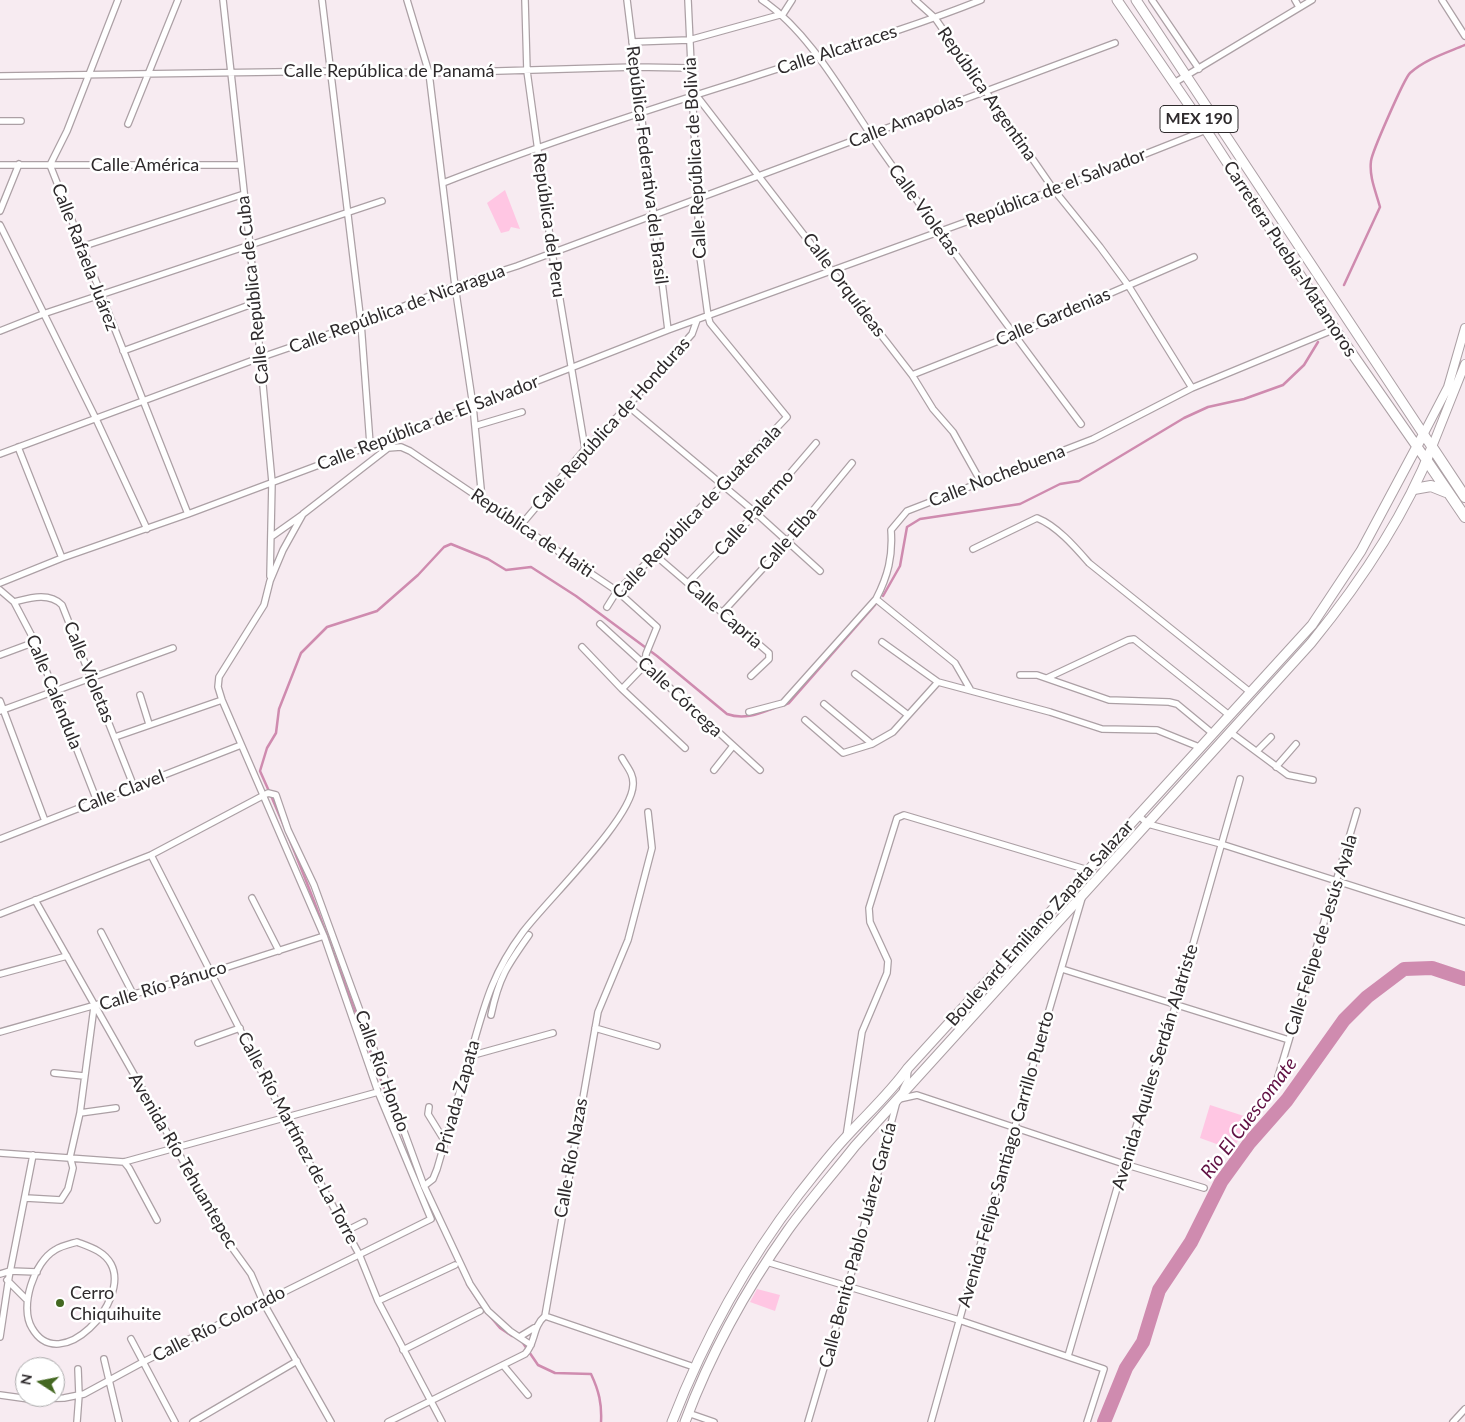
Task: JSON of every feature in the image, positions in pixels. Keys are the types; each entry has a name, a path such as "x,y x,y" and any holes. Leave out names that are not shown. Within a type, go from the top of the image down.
{"highway":[{"name":"Carretera Puebla-Matamoros","path":"1432,448 1465,497"},
{"name":"Carretera Puebla-Matamoros","path":"1427,460 1465,518"},
{"path":"1412,492 1432,486 1449,494"}],"main road":[{"name":"Carretera Puebla-Matamoros","path":"1117,0 1206,130 1336,329 1427,460"},
{"name":"Carretera Puebla-Matamoros","path":"1136,0 1432,448"},
{"name":"Boulevard Emiliano Zapata Salazar","path":"672,1422 694,1367 730,1300 757,1255 798,1196 846,1137 908,1068 1312,625 1362,551 1423,435"},
{"name":"Boulevard Emiliano Zapata Salazar","path":"687,1418 721,1343 767,1262 789,1229 843,1161 1327,624 1368,567 1412,492 1432,448"},
{"path":"1396,487 1412,492"},
{"path":"883,1098 891,1108"}],"street":[{"name":"Calle Rafaela Juárez","path":"118,0 89,76 50,165 80,247 188,514"},
{"path":"128,124 178,0"},
{"name":"Calle República de Cuba","path":"223,0 250,246 272,482 270,580"},
{"path":"322,0 361,323 370,444"},
{"path":"407,0 429,73 455,286 473,406 482,499"},
{"name":"República del Peru","path":"525,0 527,71 537,146 552,252 585,449"},
{"name":"República Federativa del Brasil","path":"627,0 668,330"},
{"name":"Calle República de Bolivia","path":"688,0 690,68 694,96 696,198 700,257 708,316"},
{"name":"Calle Violetas","path":"762,0 783,14 818,57 870,135 940,233 1081,424"},
{"path":"632,42 689,40 783,14 792,0"},
{"name":"República Argentina","path":"915,0 935,18 1054,190 1128,285 1192,388"},
{"name":"Calle Alcatraces","path":"443,183 537,146 818,57 935,18 981,0"},
{"path":"1152,0 1199,69"},
{"path":"1295,0 1299,7"},
{"path":"1174,83 1312,0"},
{"path":"1442,0 1462,24 1465,36"},
{"name":"Calle Amapolas","path":"696,198 760,176 1115,43"},
{"name":"Calle República de Panamá","path":"0,76 331,71 429,73 635,67 690,68"},
{"name":"Calle Orquídeas","path":"694,96 760,176 912,375 933,409 953,432 981,482"},
{"path":"0,121 21,121"},
{"name":"República de el Salvador","path":"708,316 832,270 940,233 1206,130"},
{"name":"Calle América","path":"0,164 240,165"},
{"path":"0,211 19,164"},
{"path":"80,247 244,194"},
{"name":"Calle República de Nicaragua","path":"0,454 259,358 361,323 455,286 696,198"},
{"path":"0,331 43,314 382,201"},
{"path":"0,225 96,419 147,529"},
{"name":"Calle Gardenias","path":"912,375 1016,334 1194,257"},
{"path":"123,351 255,303"},
{"name":"Calle República de El Salvador","path":"0,583 62,558 147,529 370,444 399,435 708,316"},
{"name":"Calle República de Guatemala","path":"607,608 617,591 655,555 787,417 710,323 708,316"},
{"name":"Calle República de Honduras","path":"521,526 585,449 628,406 692,334 697,320"},
{"path":"1423,435 1448,387 1465,328"},
{"name":"Calle Nochebuena","path":"749,712 782,703 876,599 887,579 893,551 891,530 907,511 1093,439 1192,388 1336,329"},
{"path":"1432,448 1465,364"},
{"path":"1439,405 1448,408"},
{"path":"628,406 756,513 820,571"},
{"path":"475,426 522,412"},
{"path":"271,537 388,448 401,447 397,441 399,435"},
{"path":"386,439 390,442 388,448"},
{"name":"Calle Palermo","path":"690,582 756,513 816,443"},
{"path":"18,447 62,558"},
{"name":"República de Haiti","path":"401,447 482,499 617,591 657,627 646,654 645,664"},
{"name":"Calle Elba","path":"722,613 787,542 852,463"},
{"path":"0,914 151,855 268,794 241,745 222,700 218,687 219,677 264,605 270,580 283,550 303,514"},
{"path":"974,549 1037,518 1044,521 1077,549 1089,562 1250,692"},
{"name":"Calle Capria","path":"655,555 690,582 722,613 769,653 769,659 750,676"},
{"name":"Calle Caléndula","path":"0,590 14,602 35,642 56,691 96,801"},
{"name":"Calle Violetas","path":"14,602 45,597 57,600 62,605 134,787"},
{"path":"876,599 955,662 970,690"},
{"name":"Calle Córcega","path":"600,624 760,770"},
{"path":"1048,678 1128,640 1134,639 1230,715"},
{"path":"0,655 35,642"},
{"path":"882,642 938,682 1102,729 1157,730 1199,747"},
{"path":"582,647 622,689 685,748"},
{"path":"2,710 173,648"},
{"path":"622,689 645,664"},
{"path":"855,674 908,715"},
{"path":"1020,674 1048,678 1109,700 1169,702 1177,704 1212,733"},
{"path":"805,720 843,753 872,744 892,732 938,682"},
{"path":"140,695 149,724"},
{"path":"114,737 222,700"},
{"path":"0,701 45,821"},
{"path":"824,704 872,744"},
{"path":"1230,732 1288,774 1313,780"},
{"path":"1257,751 1271,737"},
{"path":"1276,767 1296,744"},
{"name":"Calle Clavel","path":"0,838 241,745"},
{"path":"714,770 733,746"},
{"name":"Privada Zapata","path":"424,1186 433,1179 484,1003 500,964 523,931 624,810 631,796 633,778 622,758"},
{"name":"Avenida Aquiles Serdán Alatriste","path":"1068,1356 1124,1164 1176,1004 1240,778"},
{"name":"Calle Río Hondo","path":"431,1219 378,1092 324,936 268,794 276,795 288,830 314,885 424,1186 474,1290 488,1311 510,1331 521,1336 529,1349"},
{"name":"Calle Felipe de Jesús Ayala","path":"1275,1087 1357,811"},
{"name":"Calle Río Nazas","path":"545,1316 595,1028 603,998 628,940 652,848 648,812"},
{"path":"846,1137 862,1032 888,973 888,961 870,922 869,908 897,818 904,815 1088,870"},
{"path":"1138,815 1148,824 1221,844 1465,922"},
{"name":"Calle Río Martínez de La Torre","path":"151,855 285,1118 358,1254 378,1300 442,1422"},
{"name":"Avenida Felipe Santiago Carrillo Puerto","path":"931,1422 1082,897"},
{"path":"252,898 279,951"},
{"name":"Avenida Río Tehuantepec","path":"34,900 232,1249 251,1274 264,1302 331,1422"},
{"path":"101,932 133,994"},
{"path":"491,1015 504,970 529,935"},
{"name":"Calle Río Pánuco","path":"0,1032 94,1007 324,936"},
{"path":"0,974 67,956"},
{"path":"1062,969 1289,1040"},
{"path":"484,1003 494,1001"},
{"path":"26,1198 61,1200 68,1189 73,1168 70,1156 80,1112 94,1007"},
{"path":"198,1043 240,1028"},
{"path":"595,1028 657,1046"},
{"path":"470,1056 553,1034"},
{"name":"Calle Benito Pablo Juárez García","path":"808,1422 848,1286 898,1100 907,1080 908,1068"},
{"path":"54,1073 84,1076"},
{"path":"0,1153 70,1156 124,1162 378,1092"},
{"path":"898,1100 917,1095 1124,1164 1204,1188"},
{"path":"429,1107 428,1114 444,1140"},
{"path":"80,1112 116,1108"},
{"path":"0,1337 8,1282 33,1155"},
{"path":"124,1162 130,1168 157,1220"},
{"name":"Calle Río Colorado","path":"0,1395 30,1399 64,1398 80,1395 431,1219"},
{"path":"346,1231 364,1222"},
{"path":"77,1242 93,1247 106,1257 115,1275 109,1302 99,1319 92,1328 80,1334 69,1344 52,1345 41,1340 31,1327 26,1299 37,1272 54,1250 77,1242"},
{"path":"767,1262 959,1320 1104,1369 1087,1422"},
{"path":"378,1300 455,1265"},
{"path":"26,1299 1,1274 10,1271 37,1272"},
{"path":"403,1350 480,1311"},
{"path":"521,1336 534,1328 545,1316 694,1367"},
{"path":"388,1422 503,1365 529,1349 534,1328"},
{"path":"131,1339 175,1422"},
{"path":"104,1359 119,1422"},
{"path":"193,1422 297,1361"},
{"path":"503,1365 528,1395"},
{"path":"77,1422 80,1395 78,1369"},
{"path":"1453,1422 1465,1409"},
{"path":"687,1418 714,1422"}],"shaded area":[{"path":"505,190 520,229 511,227 509,231 501,233 487,203"},
{"path":"1210,1105 1250,1118 1233,1150 1200,1138"},
{"path":"757,1289 780,1295 775,1311 750,1302"}],"waterway":[{"path":"1344,285 1380,207 1372,179 1371,161 1382,131 1407,78 1410,73 1423,64 1465,45"},
{"path":"883,596 900,566 907,527 920,519 1020,504 1060,484 1079,481 1184,418 1208,407 1244,399 1283,385 1304,365 1318,342"},
{"path":"408,1149 300,864 260,771 267,748 276,733 279,709 301,653 327,627 377,611 418,575 444,547 451,544 488,559 506,570 531,567 576,596 657,656 727,714 745,716 774,708"},
{"path":"784,705 789,703 875,605"},
{"name":"Rio El Cuescomate","path":"1104,1422 1126,1368 1143,1342 1159,1290 1191,1242 1221,1182 1250,1142 1287,1100 1344,1020 1367,997 1404,969 1432,968 1465,979"},
{"path":"467,1284 485,1311"},
{"path":"489,1315 500,1328 512,1336"},
{"path":"523,1343 538,1365 555,1373 591,1374 599,1398 601,1422"}],"place":[{"name":"Cerro Chiquihuite","path":"60,1303"}]}
